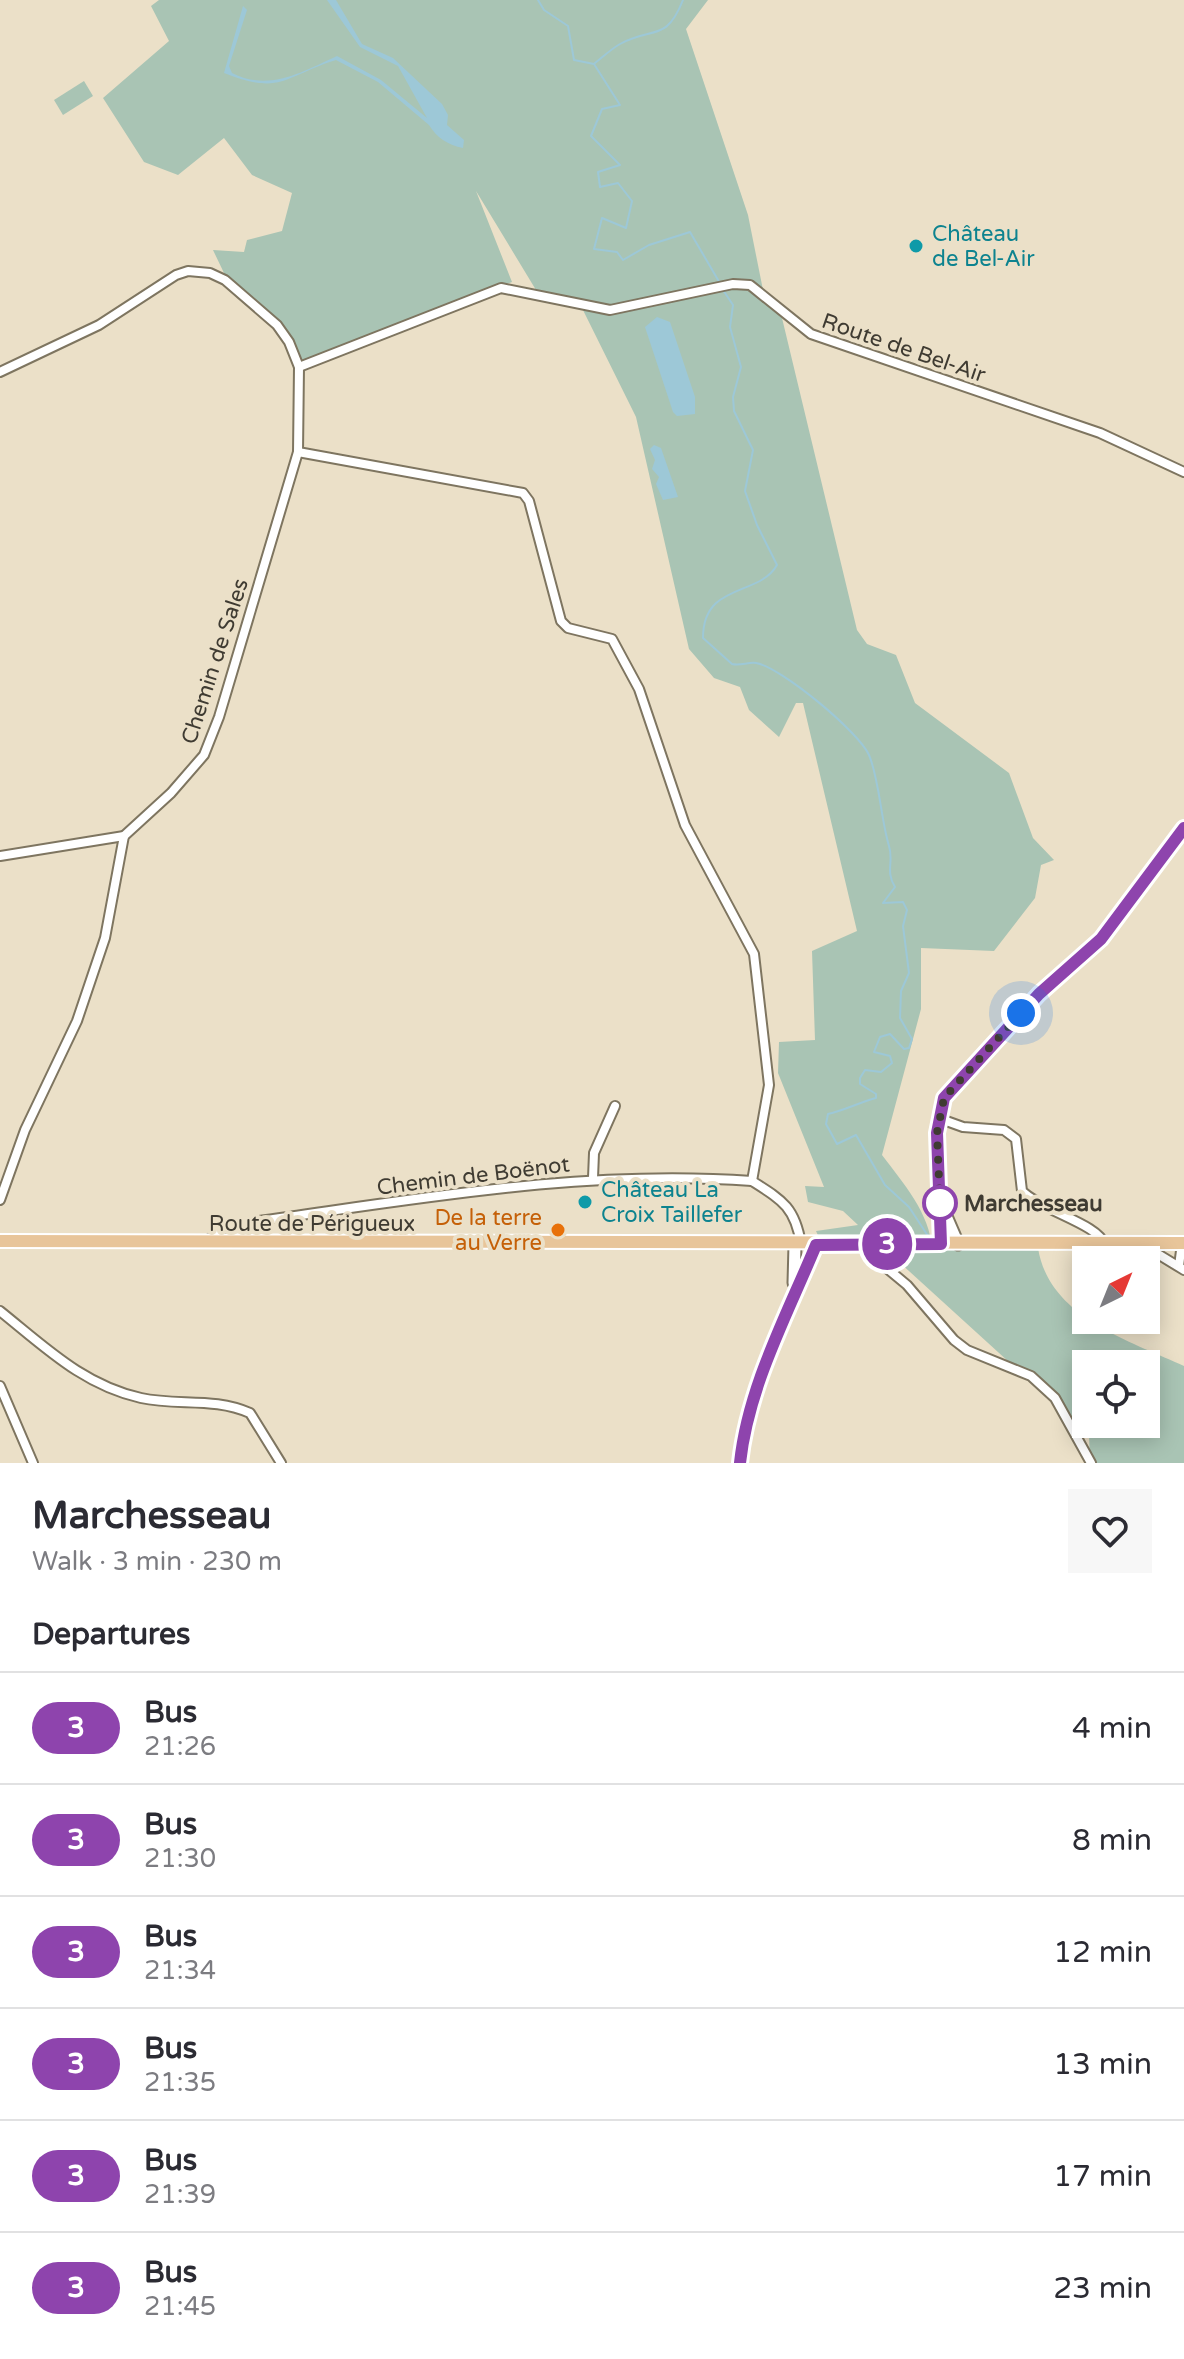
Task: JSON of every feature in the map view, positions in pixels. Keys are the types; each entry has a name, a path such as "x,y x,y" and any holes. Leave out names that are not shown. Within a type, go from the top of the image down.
{"main road":[{"name":"Route de Périgueux","path":"0,1241 798,1245 1183,1243"}],"street":[{"name":"Chemin de Sales","path":"0,372 99,325 188,271 210,273 225,280 277,325 289,342 299,367 298,452 219,717 204,755 171,793 124,836"},
{"name":"Route de Bel-Air","path":"299,367 501,288 527,291 580,307 610,310 725,285 750,285 793,323 821,339 1100,433 1184,472"},
{"path":"298,452 523,493 529,501 561,621 568,628 612,639 625,660 639,689 685,825 754,954 769,1085 752,1181 792,1211 798,1245 793,1291"},
{"path":"933,1244 940,1203 938,1118 951,1088 1039,994 1101,939 1184,828"},
{"path":"0,856 124,836 105,938 77,1021 25,1130 0,1200"},
{"path":"593,1178 594,1153 615,1106"},
{"path":"938,1118 963,1127 1010,1133 1016,1139 1022,1191 1046,1210 1096,1231 1104,1244"},
{"name":"Chemin de Boënot","path":"205,1242 216,1231 230,1225 593,1178 675,1176 752,1181"},
{"path":"940,1203 958,1244"},
{"path":"1139,1243 1181,1268 1183,1243"},
{"path":"868,1244 871,1255 907,1285 954,1340 967,1350 1031,1376 1055,1398 1091,1463"},
{"path":"740,1463 750,1407 793,1291 816,1245"},
{"path":"0,1311 63,1364 102,1386 141,1398 202,1400 250,1413 281,1463"},
{"path":"0,1386 33,1463"}],"green space":[{"path":"159,0 708,0 686,29 748,215 765,300 782,318 857,630 867,644 896,655 915,703 1009,773 1033,838 1054,860 1041,865 1035,898 994,951 921,948 921,1009 882,1155 921,1211 932,1249 1038,1248 1045,1272 1072,1307 1072,1334 1114,1334 1149,1350 1072,1350 1072,1420 876,1241 821,1242 816,1231 858,1225 843,1211 808,1202 805,1186 824,1187 778,1073 779,1042 815,1040 812,951 857,931 803,703 796,703 779,737 749,710 740,687 714,678 689,649 636,417 580,304 536,290 476,191 512,282 303,361 271,313 224,273 213,250 244,252 247,240 282,231 292,193 252,175 224,138 178,175 144,162 103,98 169,41 151,6"},
{"path":"84,81 93,96 63,115 54,100"},
{"path":"1160,1355 1184,1366 1184,1463 1090,1463 1089,1438 1160,1438"}],"water":[{"path":"327,0 336,0 362,44 393,58 442,104 448,115 447,125 464,140 463,148 439,137 378,82 336,60 271,83 243,80 224,73 243,6 247,10 229,66 232,73 259,81 285,78 337,56 381,80 427,118 398,66 360,47"},
{"path":"657,317 670,322 695,397 695,414 677,416 673,412 645,327"},
{"path":"654,445 661,448 678,497 663,500 656,484 659,477 652,469 655,460 650,449"}],"waterway":[{"path":"538,0 544,10 568,26 574,60 594,64 620,105 602,109 591,136 620,165 598,172 600,187 618,183 632,201 626,228 602,218 594,249 617,252 623,260 649,245 690,232 721,285"},
{"path":"595,63 620,44 664,28 671,22 683,0"},
{"path":"723,290 733,305 730,327 741,367 733,397 734,411 753,450 745,491 757,525 777,565 769,575 733,592 712,607 705,620 703,638 732,664 756,663 783,676 851,731 869,755 895,887 883,903 903,902 907,910 903,926 909,973 901,991 900,1018 912,1039 909,1048 904,1049 890,1034 880,1037 874,1052 890,1056 892,1063 881,1072 865,1070 860,1078 860,1084 876,1094 876,1098 828,1114 826,1124 837,1144 856,1135 885,1185 909,1207 928,1236"}],"bus line":[{"name":"3","path":"740,1463 743,1433 753,1399 793,1291 816,1245 941,1244 937,1133 944,1098 1039,994 1101,939 1129,906 1184,828"}],"place":[{"name":"Château de Bel-Air","path":"916,246"},
{"name":"Château La Croix Taillefer","path":"585,1202"},
{"name":"Marchesseau","path":"940,1203"},
{"name":"De la terre au Verre","path":"558,1230"}],"route":[{"path":"940,1203 937,1133 944,1098 1021,1013"}]}
